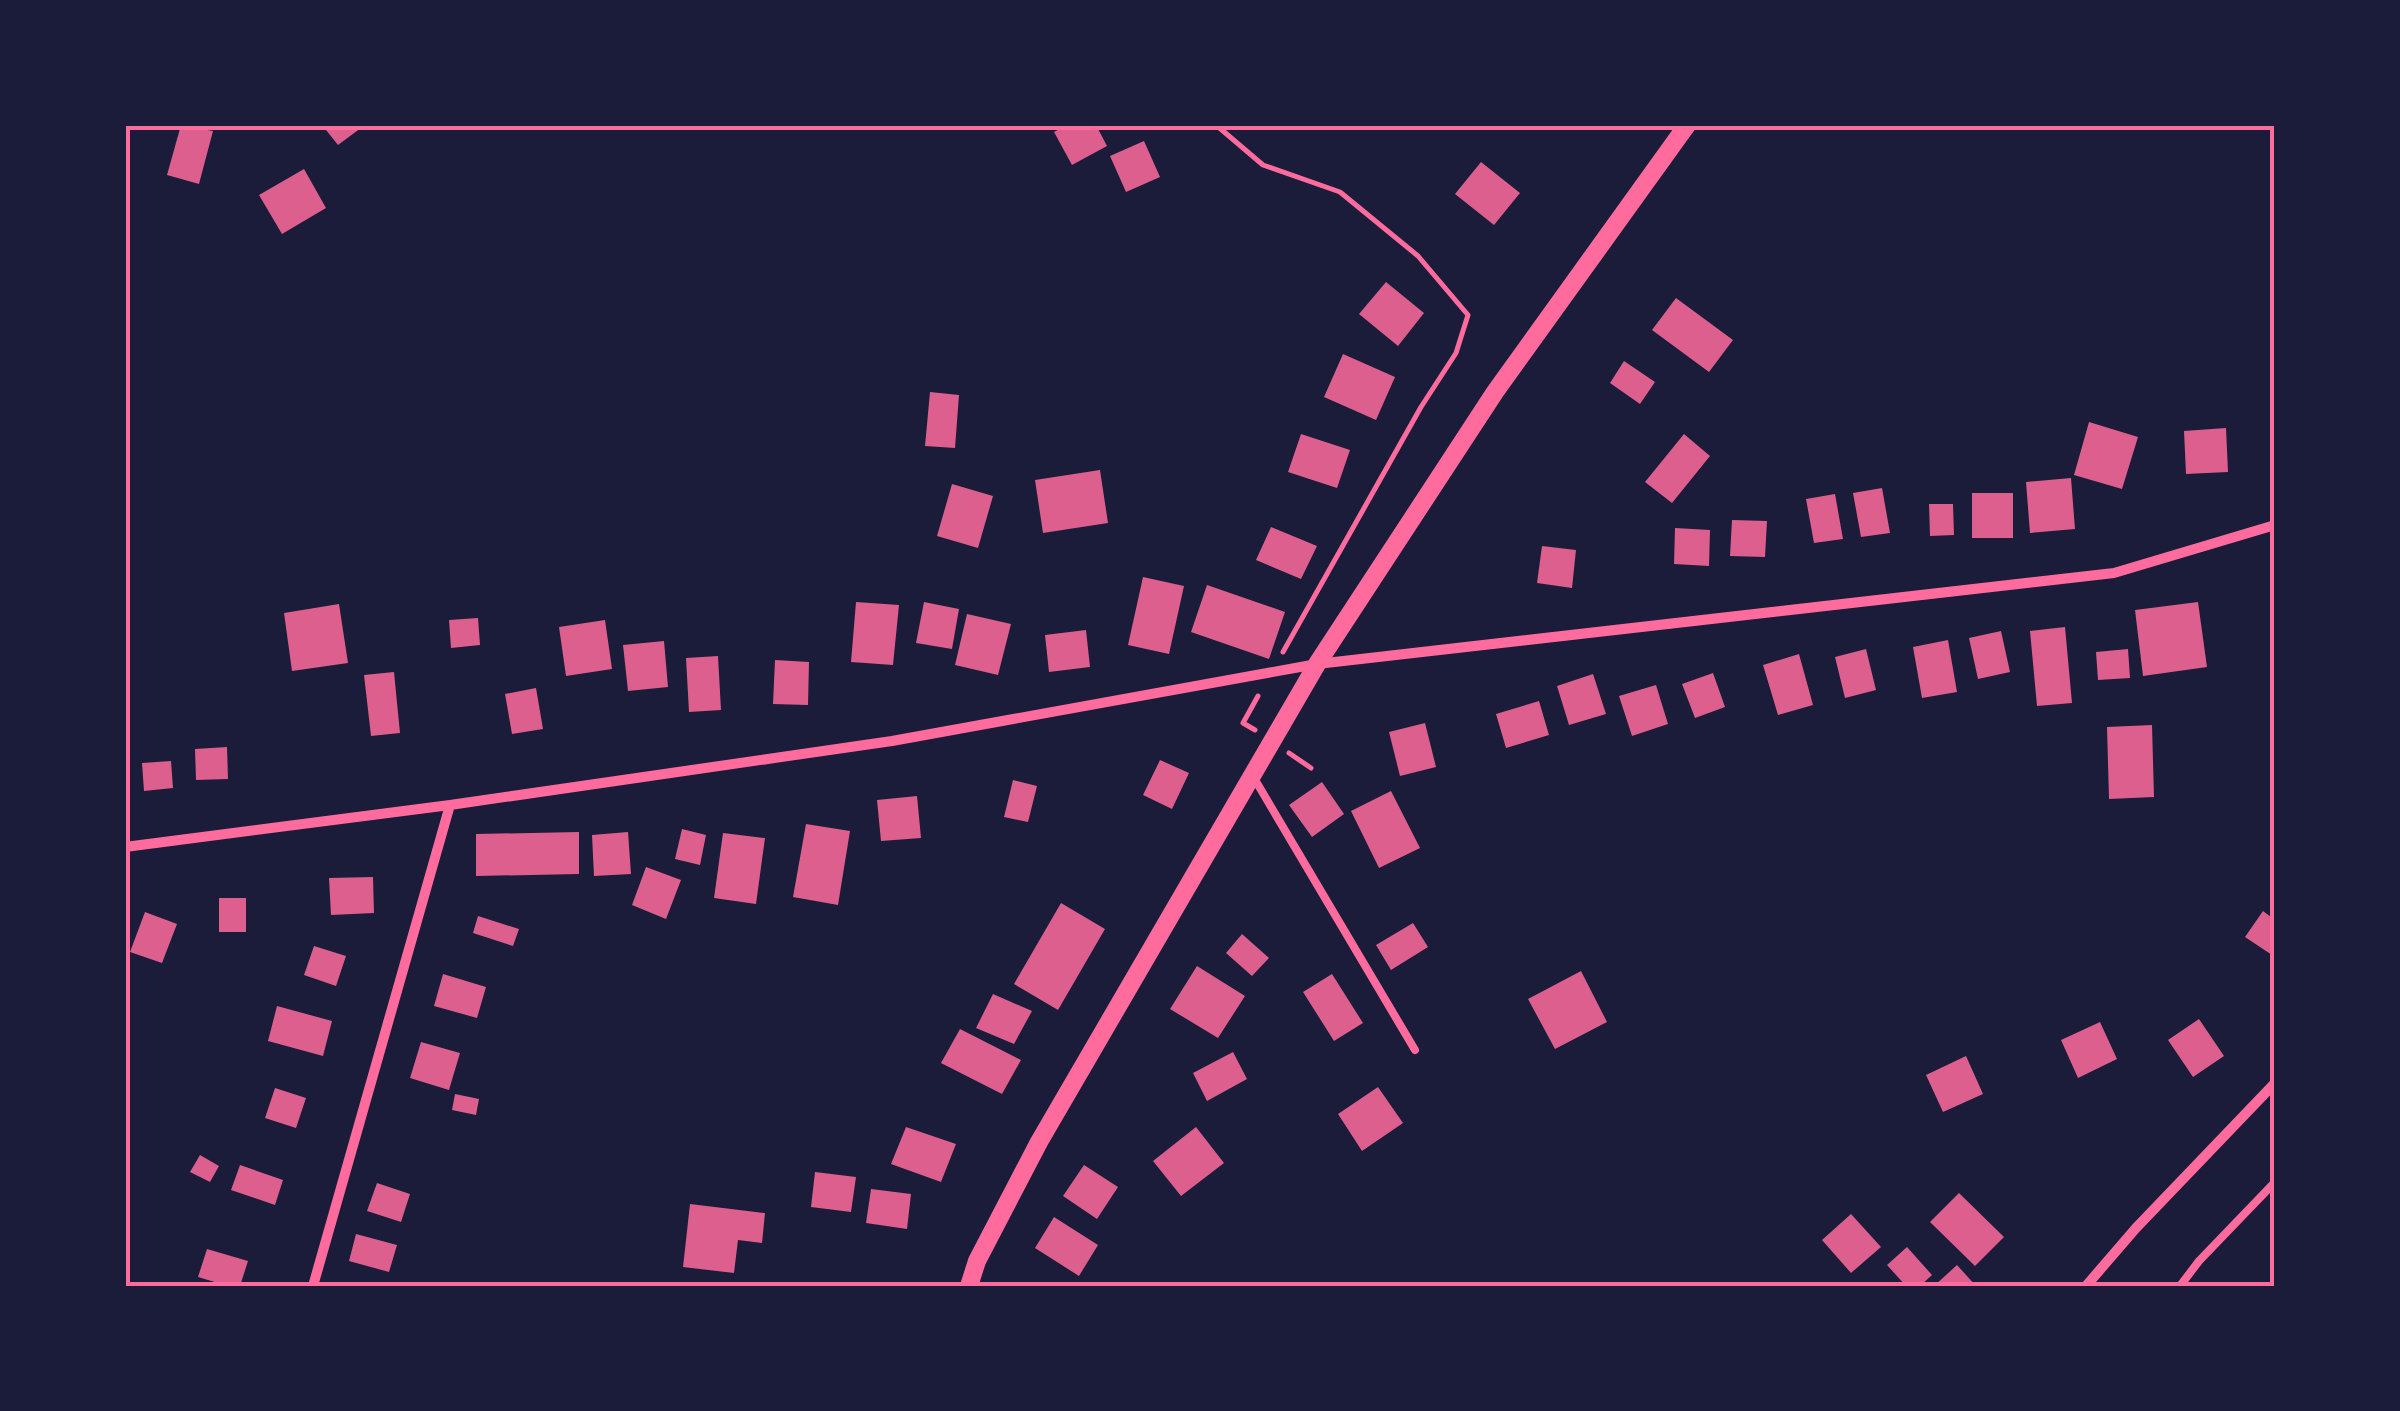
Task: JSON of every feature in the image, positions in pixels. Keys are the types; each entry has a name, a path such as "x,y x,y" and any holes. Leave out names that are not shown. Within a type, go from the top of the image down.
{"street":[{"path":"968,1286 976,1262 1039,1142 1317,664 1495,392 1687,125"},
{"path":"125,848 892,741 1317,664 2114,573 2275,525"},
{"path":"314,1286 450,805"},
{"path":"2086,1286 2275,1082"}],"lane":[{"path":"1252,774 1415,1050"},
{"path":"2180,1286 2275,1182"}],"path":[{"path":"1216,125 1263,165 1340,192 1418,256 1468,315 1456,354 1421,406 1243,723 1311,768"}],"building":[{"path":"181,125 213,131 199,184 167,175"},
{"path":"322,125 365,125 338,145"},
{"path":"1067,125 1096,125 1107,146 1072,165 1054,132"},
{"path":"1144,141 1160,177 1126,192 1110,156"},
{"path":"1481,162 1520,193 1494,225 1455,194"},
{"path":"304,169 326,208 282,234 259,195"},
{"path":"1386,282 1424,313 1398,346 1359,314"},
{"path":"1676,298 1733,340 1709,372 1652,330"},
{"path":"1343,354 1395,377 1376,420 1324,397"},
{"path":"1624,361 1655,382 1640,404 1610,383"},
{"path":"930,392 959,395 955,448 925,446"},
{"path":"2089,422 2138,437 2122,489 2074,475"},
{"path":"2226,428 2228,472 2186,474 2184,431"},
{"path":"1301,434 1350,450 1337,488 1288,472"},
{"path":"1684,434 1710,456 1672,503 1645,482"},
{"path":"1100,470 1108,523 1043,533 1035,480"},
{"path":"2071,478 2075,529 2030,533 2026,482"},
{"path":"952,484 993,496 978,548 937,536"},
{"path":"1882,488 1890,533 1861,537 1853,493"},
{"path":"1972,493 2013,493 2013,538 1972,538"},
{"path":"1835,494 1843,539 1814,543 1806,499"},
{"path":"1929,504 1953,504 1954,535 1930,536"},
{"path":"1732,520 1767,521 1765,557 1730,556"},
{"path":"1271,527 1317,546 1301,579 1256,560"},
{"path":"1675,528 1710,530 1709,566 1674,564"},
{"path":"1542,546 1576,550 1572,588 1537,583"},
{"path":"1143,577 1184,586 1169,654 1128,645"},
{"path":"1207,585 1285,612 1269,659 1191,632"},
{"path":"856,602 899,605 893,665 851,662"},
{"path":"924,602 959,609 952,649 916,643"},
{"path":"2198,602 2207,667 2143,676 2135,610"},
{"path":"339,604 348,663 292,671 284,613"},
{"path":"967,614 1011,624 998,675 955,665"},
{"path":"478,618 480,645 451,648 449,620"},
{"path":"605,620 612,669 566,676 559,627"},
{"path":"2065,627 2072,703 2037,706 2030,631"},
{"path":"1086,630 1090,667 1049,672 1045,635"},
{"path":"2001,631 2010,672 1978,679 1969,638"},
{"path":"1948,640 1957,692 1922,698 1913,647"},
{"path":"664,641 668,687 628,691 623,645"},
{"path":"1866,649 1876,690 1845,698 1835,657"},
{"path":"2128,649 2130,678 2098,680 2096,652"},
{"path":"1799,654 1813,705 1778,715 1763,665"},
{"path":"718,656 721,710 689,712 686,658"},
{"path":"775,660 809,662 808,705 773,704"},
{"path":"394,672 400,733 371,736 364,675"},
{"path":"1713,673 1725,707 1695,718 1682,684"},
{"path":"1593,674 1606,714 1569,725 1557,686"},
{"path":"1656,685 1668,724 1632,736 1619,696"},
{"path":"536,688 543,729 512,734 505,694"},
{"path":"1539,701 1549,735 1506,748 1496,714"},
{"path":"1425,723 1436,767 1400,776 1389,732"},
{"path":"2152,725 2154,797 2109,799 2107,727"},
{"path":"227,747 228,779 196,780 195,749"},
{"path":"1160,760 1189,773 1172,809 1143,795"},
{"path":"171,761 173,788 144,791 142,763"},
{"path":"1013,780 1037,786 1028,822 1004,817"},
{"path":"1322,782 1344,814 1312,837 1289,805"},
{"path":"1391,791 1420,848 1379,868 1351,811"},
{"path":"917,796 921,838 881,841 877,800"},
{"path":"806,824 850,831 838,905 793,897"},
{"path":"682,829 706,835 700,865 675,859"},
{"path":"579,832 579,874 476,876 476,834"},
{"path":"628,832 631,874 594,876 592,835"},
{"path":"723,833 765,838 756,904 714,898"},
{"path":"646,867 681,880 666,919 632,905"},
{"path":"373,877 374,913 331,915 329,878"},
{"path":"219,898 246,898 246,932 219,932"},
{"path":"1061,903 1105,929 1058,1010 1014,984"},
{"path":"2263,911 2275,920 2275,957 2245,937"},
{"path":"145,912 177,924 162,963 130,952"},
{"path":"478,916 519,929 513,946 473,933"},
{"path":"1413,923 1428,947 1391,970 1376,945"},
{"path":"1242,934 1269,958 1252,976 1226,953"},
{"path":"314,946 346,956 336,986 304,975"},
{"path":"1197,966 1245,996 1218,1038 1170,1009"},
{"path":"1581,971 1607,1022 1555,1049 1528,999"},
{"path":"443,974 486,987 477,1018 434,1006"},
{"path":"1332,974 1363,1023 1334,1041 1303,992"},
{"path":"993,994 1032,1011 1014,1044 976,1028"},
{"path":"277,1006 332,1021 323,1056 268,1041"},
{"path":"2199,1019 2224,1056 2193,1077 2168,1040"},
{"path":"2100,1022 2117,1059 2078,1078 2061,1040"},
{"path":"960,1029 1021,1060 1002,1094 941,1063"},
{"path":"421,1042 460,1053 449,1090 410,1078"},
{"path":"1233,1052 1247,1079 1207,1101 1193,1073"},
{"path":"1966,1056 1983,1094 1943,1112 1926,1075"},
{"path":"1378,1087 1403,1123 1362,1151 1338,1114"},
{"path":"275,1088 306,1098 296,1128 265,1118"},
{"path":"455,1094 479,1099 476,1115 452,1110"},
{"path":"906,1127 956,1144 941,1182 891,1164"},
{"path":"1196,1127 1224,1163 1181,1196 1153,1161"},
{"path":"200,1155 219,1166 210,1182 190,1172"},
{"path":"240,1165 283,1180 275,1205 231,1190"},
{"path":"1084,1165 1118,1187 1097,1219 1063,1196"},
{"path":"815,1172 856,1177 851,1212 811,1207"},
{"path":"377,1183 410,1194 401,1222 367,1211"},
{"path":"871,1189 911,1194 907,1229 866,1223"},
{"path":"1959,1193 2004,1237 1975,1266 1930,1222"},
{"path":"690,1204 765,1213 762,1243 738,1240 734,1273 683,1267"},
{"path":"1851,1214 1881,1247 1851,1273 1822,1240"},
{"path":"1054,1217 1098,1245 1079,1276 1035,1248"},
{"path":"356,1234 397,1245 389,1272 349,1261"},
{"path":"1907,1247 1932,1275 1920,1286 1906,1286 1887,1265"},
{"path":"207,1249 248,1261 240,1286 198,1277"},
{"path":"1957,1265 1976,1286 1934,1286"}]}
